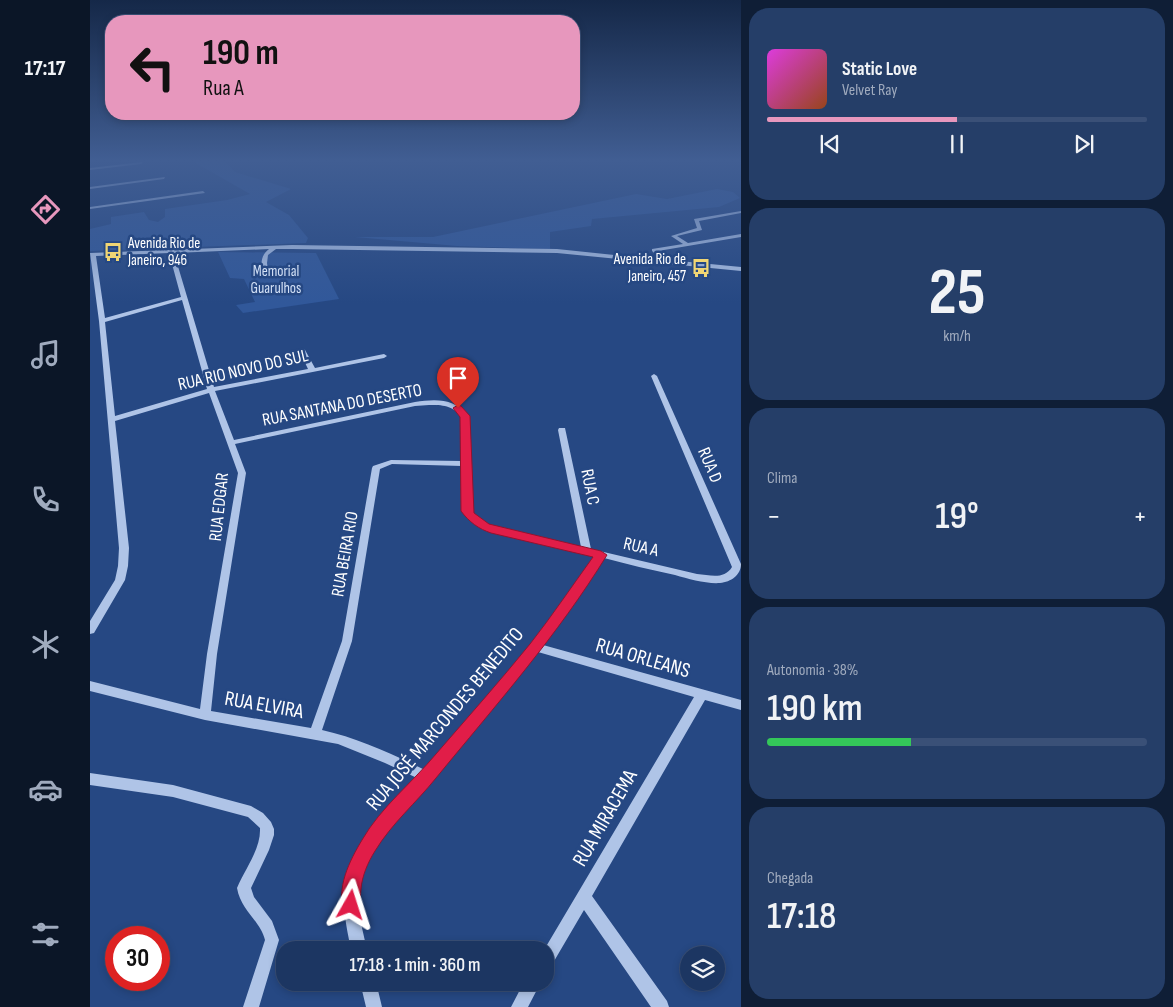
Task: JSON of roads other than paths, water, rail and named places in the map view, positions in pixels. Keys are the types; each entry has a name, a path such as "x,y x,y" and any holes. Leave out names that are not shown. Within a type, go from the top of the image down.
{"street":[{"path":"687,244 673,236 700,229 696,220 740,212"},
{"path":"678,238 693,236"},
{"path":"265,271 266,254 276,247"},
{"path":"90,630 120,580 124,548 110,420 102,320 92,255 276,247 557,251 740,269"},
{"name":"RUA EDGAR","path":"171,251 211,390 242,473 212,654 205,715"},
{"path":"102,320 184,298"},
{"path":"302,350 312,370"},
{"name":"RUA RIO NOVO DO SUL","path":"110,420 211,390 384,356"},
{"name":"RUA D","path":"654,376 737,567"},
{"name":"RUA SANTANA DO DESERTO","path":"231,442 415,404 439,402 458,408 465,416 467,464"},
{"name":"RUA C","path":"562,430 586,551"},
{"name":"RUA BEIRA RIO","path":"315,734 347,641 376,468 391,462 467,464"},
{"name":"RUA A","path":"467,464 467,511 484,527 715,580 728,578 734,574 737,567"},
{"name":"RUA JOSÉ MARCONDES BENEDITO","path":"357,941 351,921 351,889 357,868 368,845 386,820 427,777 536,647 601,555"},
{"name":"RUA ORLEANS","path":"536,647 740,704"},
{"name":"RUA ELVIRA","path":"90,686 205,715 339,740 372,752 427,777"},
{"name":"RUA MIRACEMA","path":"554,947 702,694"},
{"path":"90,779 173,791 251,812 267,827 266,840 244,888 245,896 271,931 272,940 252,1007"},
{"path":"584,897 661,1007"},
{"path":"370,991 374,1007"},
{"path":"519,1007 528,991"}],"lane":[{"path":"668,262 654,250 740,235"}],"place":[{"name":"Avenida Rio de Janeiro, 946","path":"113,252"},
{"name":"Avenida Rio de Janeiro, 457","path":"701,268"}],"park label":[{"name":"Memorial Guarulhos","path":"276,280"}]}
